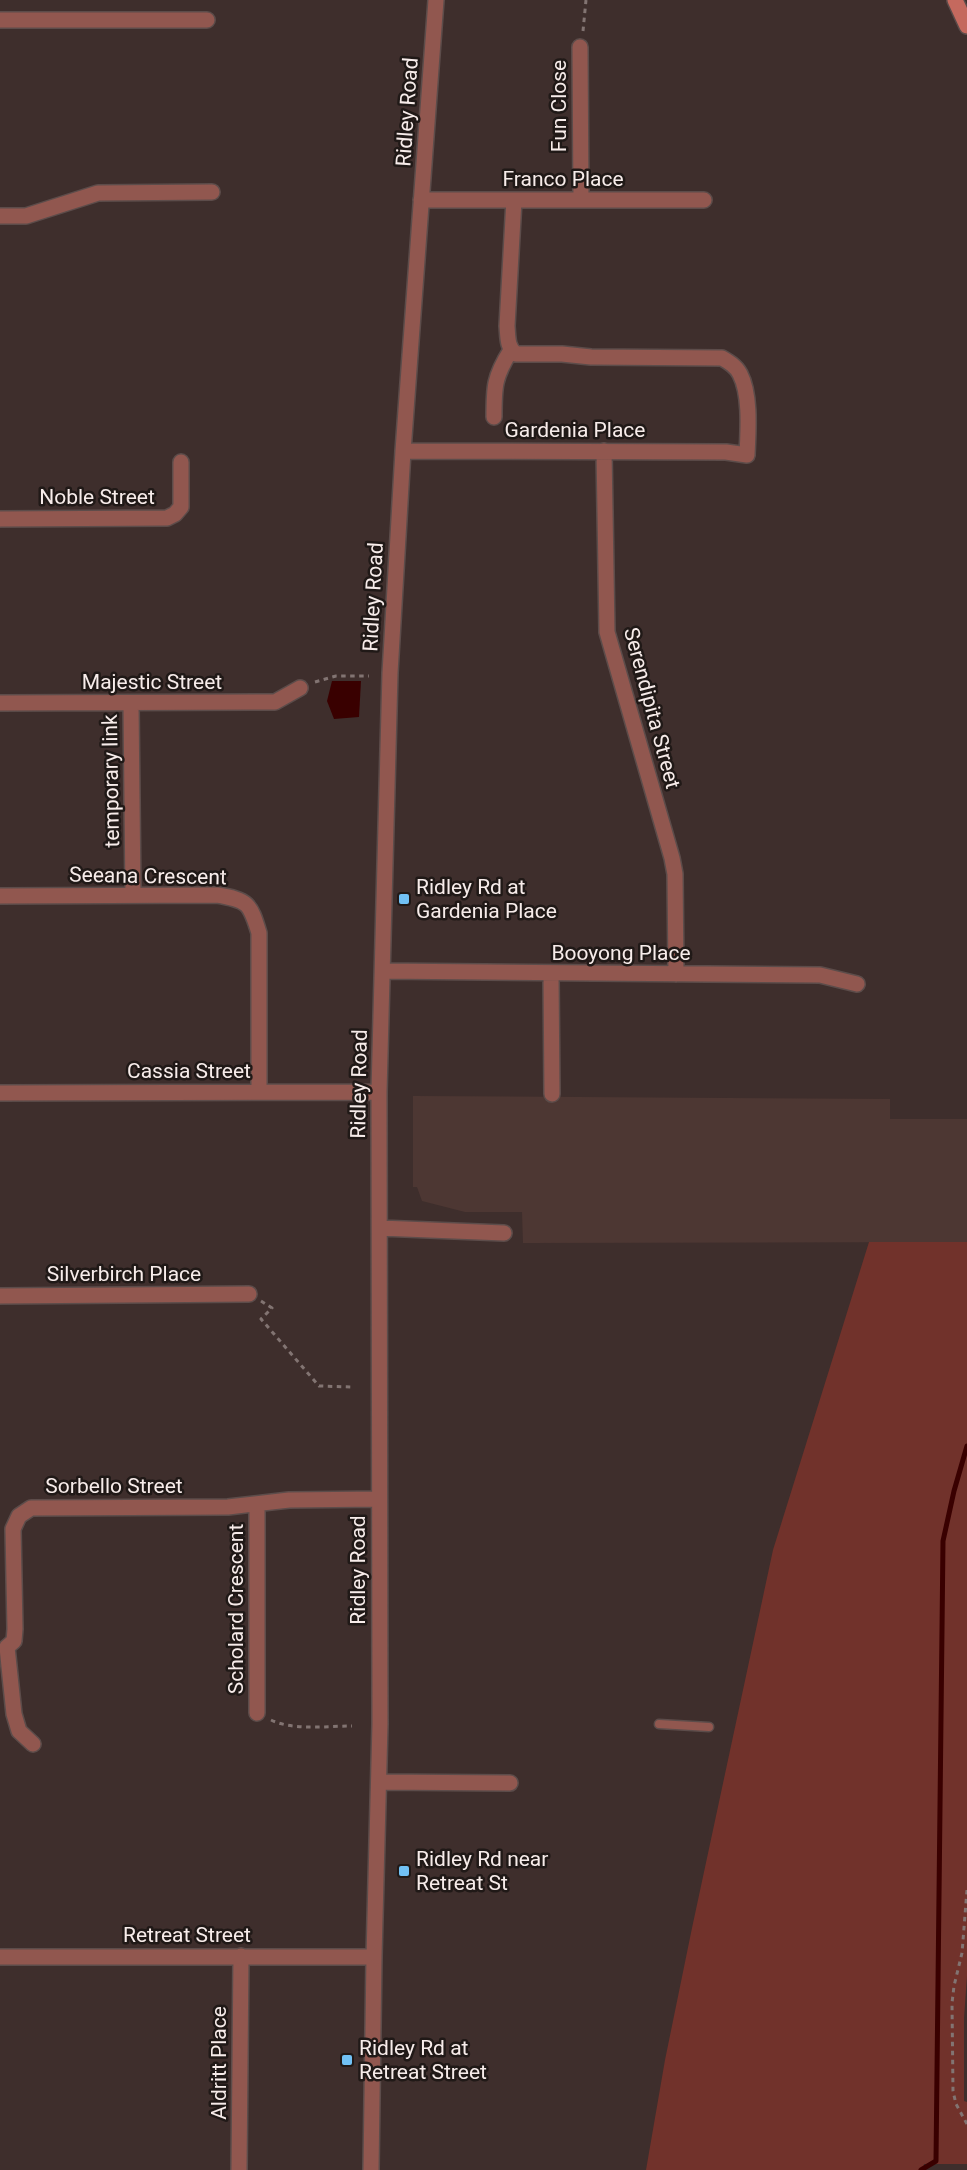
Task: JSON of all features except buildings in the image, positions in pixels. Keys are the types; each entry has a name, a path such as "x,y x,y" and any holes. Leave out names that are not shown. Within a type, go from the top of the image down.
{"main road":[{"path":"955,0 967,26"}],"street":[{"name":"Ridley Road","path":"371,2170 379,1782 379,1092 390,673 403,451 436,0"},
{"path":"0,20 207,20"},
{"name":"Fun Close","path":"580,47 581,200"},
{"path":"0,216 26,216 98,193 212,192"},
{"name":"Franco Place","path":"422,200 704,200"},
{"path":"494,417 494,386 498,369 511,350 507,326 514,200"},
{"name":"Gardenia Place","path":"403,451 726,452 747,455 748,426 745,390 740,374 722,358 591,357 562,354 516,354 511,350"},
{"name":"Serendipita Street","path":"604,451 607,632 672,858 675,874 676,974"},
{"name":"Noble Street","path":"0,519 167,518 181,507 181,462"},
{"name":"Majestic Street","path":"0,703 275,702 300,688"},
{"name":"temporary link","path":"131,703 133,895"},
{"name":"Seeana Crescent","path":"0,896 218,895 240,898 252,910 259,933 259,1091"},
{"name":"Booyong Place","path":"383,971 820,975 857,984"},
{"path":"551,974 552,1094"},
{"name":"Cassia Street","path":"0,1093 379,1092"},
{"path":"380,1228 504,1233"},
{"name":"Silverbirch Place","path":"0,1296 249,1294"},
{"name":"Sorbello Street","path":"33,1744 19,1731 14,1714 4,1648 14,1641 13,1529 19,1516 32,1508 228,1507 290,1500 379,1499"},
{"name":"Scholard Crescent","path":"257,1505 257,1713"},
{"path":"379,1782 510,1783"},
{"name":"Aldritt Place","path":"239,2170 241,1956"},
{"name":"Retreat Street","path":"0,1957 374,1957"}],"lane":[{"path":"659,1724 708,1727"}],"path":[{"path":"580,47 586,21 586,0"},
{"path":"300,688 336,676 369,676"},
{"path":"249,1294 272,1308 261,1319 319,1386 354,1387"},
{"path":"257,1713 279,1724 292,1726 352,1726"},
{"path":"967,1890 962,1953 952,2003 952,2073 956,2104 967,2124"}],"shaded area":[{"path":"332,681 361,681 359,717 334,719 327,701"},
{"path":"413,1096 890,1099 890,1119 967,1119 967,1242 523,1243 522,1212 465,1212 422,1201 417,1187 413,1187"},
{"path":"869,1242 967,1242 967,1976 964,2018 964,2101 967,2102 967,2164 924,2164 923,2170 646,2170 665,2060 692,1928 773,1550"}],"waterway":[{"path":"921,2170 936,2161 943,1541 967,1446"}],"place":[{"name":"Ridley Rd at Gardenia Place","path":"404,899"},
{"name":"Ridley Rd near Retreat St","path":"404,1871"},
{"name":"Ridley Rd at Retreat Street","path":"347,2060"}]}
